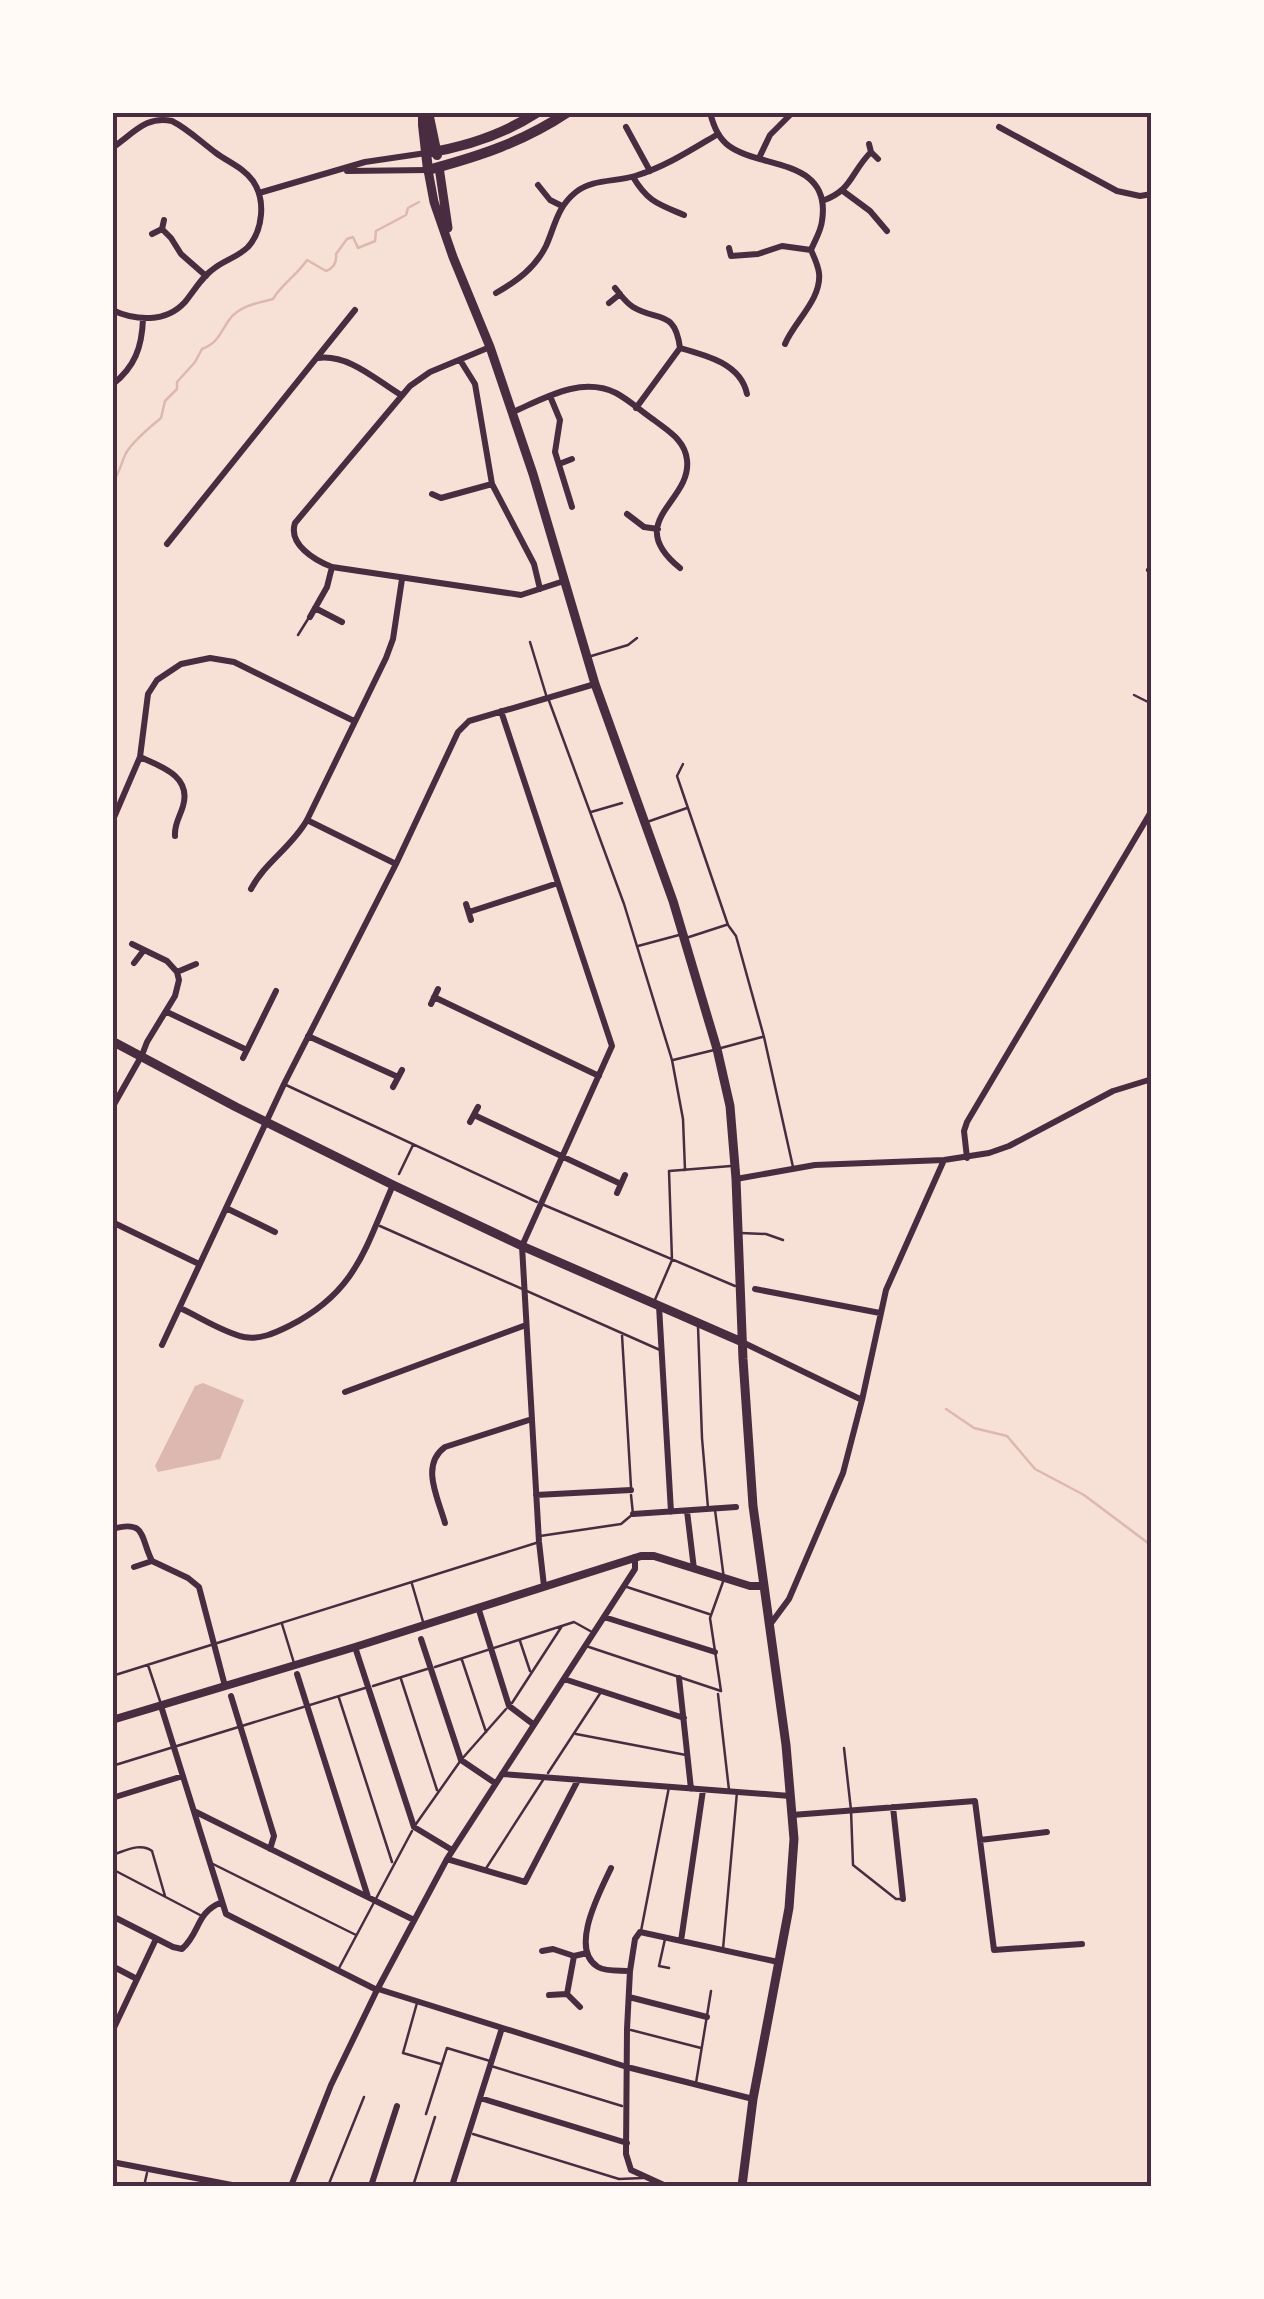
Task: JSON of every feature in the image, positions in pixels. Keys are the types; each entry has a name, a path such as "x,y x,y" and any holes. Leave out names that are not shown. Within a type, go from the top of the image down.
{"highway":[{"path":"426,112 433,168 484,155 543,129 568,112"},
{"path":"431,152 473,143 538,112"}],"main road":[{"path":"433,168 450,246 513,412 594,684 684,936 730,1106 753,1506 792,1814 792,1879 753,2099 742,2186"},
{"path":"112,1041 393,1185 742,1342"}],"street":[{"path":"710,112 718,134 730,147 802,174 812,182 822,201 821,227 812,250 819,283 810,302 787,330 785,344"},
{"path":"759,158 770,134 793,112"},
{"path":"112,148 158,115 182,126 253,181 259,193 261,222 250,245 214,268 179,307 144,319 112,310"},
{"path":"626,127 630,143 650,171"},
{"path":"999,127 1117,191 1140,196 1152,194"},
{"path":"496,293 518,281 537,260 562,206 575,193 587,186 650,171 718,134"},
{"path":"822,201 843,190 870,148 878,159"},
{"path":"259,193 365,162 431,152"},
{"path":"335,171 433,168"},
{"path":"633,177 644,196 667,212 684,215"},
{"path":"538,184 542,197 562,206"},
{"path":"843,190 882,218 887,230"},
{"path":"162,229 164,220"},
{"path":"162,229 181,254 206,276"},
{"path":"152,234 162,229"},
{"path":"729,248 731,256 758,254 782,246 812,250"},
{"path":"608,304 618,291 636,308 669,320 676,328 680,348 636,408"},
{"path":"167,544 355,310"},
{"path":"112,385 124,376 138,354 144,319"},
{"path":"490,347 424,376 401,395 295,522 292,532 312,556 332,567 522,595 564,580"},
{"path":"680,348 720,362 737,374 746,390 758,383"},
{"path":"317,358 341,359 401,395"},
{"path":"460,360 474,384 492,484 534,564 540,589"},
{"path":"513,412 578,386 588,386 610,391 677,438 687,458 685,478 663,510 658,539 663,559 680,568"},
{"path":"550,396 560,420 554,448 572,506"},
{"path":"558,464 572,458"},
{"path":"432,494 441,498 492,484"},
{"path":"626,514 644,527 658,528"},
{"path":"633,531 638,523"},
{"path":"310,617 329,582 332,567"},
{"path":"251,889 261,871 298,835 307,820 390,649 402,578"},
{"path":"315,608 342,622"},
{"path":"112,822 140,757 146,702 157,680 173,668 200,659 234,662 354,721"},
{"path":"162,1345 284,1084 458,732 469,721 594,684"},
{"path":"501,711 612,1042 612,1052 522,1246 544,1586"},
{"path":"140,757 170,770 182,784 185,798 174,827 175,836"},
{"path":"967,1158 966,1122 1152,810"},
{"path":"307,820 396,864"},
{"path":"469,912 558,882"},
{"path":"112,1108 178,988 178,972 167,961 132,944"},
{"path":"134,962 144,950"},
{"path":"178,972 196,964"},
{"path":"167,1012 245,1054 276,991"},
{"path":"434,996 599,1076"},
{"path":"308,1036 400,1074 393,1087"},
{"path":"736,1179 814,1165 967,1158 1009,1146 1102,1096 1152,1079"},
{"path":"474,1115 619,1188 625,1175"},
{"path":"770,1626 788,1599 843,1473 891,1275 944,1160"},
{"path":"180,1308 244,1337 279,1331 318,1308 345,1284 393,1185"},
{"path":"226,1208 275,1232"},
{"path":"112,1222 200,1264"},
{"path":"783,1294 785,1284"},
{"path":"754,1288 880,1313"},
{"path":"656,1305 671,1512"},
{"path":"346,1392 526,1326"},
{"path":"742,1342 862,1400"},
{"path":"444,1523 430,1471 436,1454 445,1447 532,1419"},
{"path":"536,1496 631,1490"},
{"path":"633,1514 736,1507"},
{"path":"687,1510 694,1569"},
{"path":"112,1529 130,1526 141,1531 152,1561"},
{"path":"112,1720 635,1557 650,1555 724,1579 764,1586"},
{"path":"291,2186 331,2085 447,1859 624,1586 636,1566 635,1557"},
{"path":"134,1566 152,1561 199,1587 225,1686"},
{"path":"478,1608 510,1706 534,1724"},
{"path":"604,1617 715,1652"},
{"path":"421,1639 460,1760 496,1784"},
{"path":"355,1647 414,1827 452,1850"},
{"path":"297,1674 372,1900"},
{"path":"564,1678 684,1718"},
{"path":"679,1678 691,1789"},
{"path":"231,1696 274,1836 270,1850"},
{"path":"161,1706 226,1914 378,1990 626,2066 753,2099"},
{"path":"502,1774 791,1796"},
{"path":"112,1798 183,1776"},
{"path":"447,1859 525,1882 578,1780"},
{"path":"680,1941 703,1790"},
{"path":"792,1814 975,1801 994,1950 1082,1944"},
{"path":"893,1807 903,1898"},
{"path":"194,1811 414,1920"},
{"path":"980,1840 1048,1832"},
{"path":"611,1868 602,1877 586,1927 587,1953 601,1968 630,1971"},
{"path":"112,1916 182,1948 187,1946 202,1916 211,1906 222,1902"},
{"path":"666,2186 646,2181 628,2164 627,2029 634,1943 640,1932 778,1962"},
{"path":"112,2032 156,1939"},
{"path":"542,1951 553,1949 574,1956 587,1953"},
{"path":"567,1994 574,1956"},
{"path":"112,1966 138,1979"},
{"path":"549,1996 567,1994"},
{"path":"567,1994 580,2008"},
{"path":"629,1998 707,2017"},
{"path":"452,2186 502,2028"},
{"path":"480,2098 626,2143"},
{"path":"371,2186 398,2106"},
{"path":"112,2162 236,2186"}],"lane":[{"path":"298,635 310,617"},
{"path":"587,658 628,645 637,638"},
{"path":"530,642 637,946 672,1060 683,1120 685,1170"},
{"path":"1134,695 1152,704"},
{"path":"1136,706 1140,698"},
{"path":"683,764 677,776 728,925 736,936 794,1168"},
{"path":"590,812 622,803"},
{"path":"646,823 688,808"},
{"path":"637,946 728,925"},
{"path":"672,1060 764,1037"},
{"path":"284,1084 541,1204 740,1289"},
{"path":"399,1174 413,1144"},
{"path":"656,1305 672,1260 669,1171 735,1166"},
{"path":"376,1224 662,1350"},
{"path":"737,1232 783,1240"},
{"path":"698,1322 702,1438 724,1579 711,1614 734,1792 722,1950"},
{"path":"112,1676 412,1583 539,1539 620,1524 633,1514 622,1333"},
{"path":"412,1583 424,1625"},
{"path":"624,1586 711,1614"},
{"path":"112,1766 562,1626 577,1623 593,1633"},
{"path":"282,1624 294,1664"},
{"path":"337,1971 372,1900 437,1791 510,1706 562,1626"},
{"path":"520,1639 531,1674"},
{"path":"585,1646 719,1691"},
{"path":"461,1658 486,1732"},
{"path":"118,1664 122,1673"},
{"path":"148,1665 161,1706"},
{"path":"400,1678 437,1791"},
{"path":"484,1871 602,1691"},
{"path":"338,1697 393,1865"},
{"path":"573,1734 688,1755"},
{"path":"844,1748 853,1865 896,1899 903,1898"},
{"path":"640,1932 668,1787"},
{"path":"112,1855 147,1847 166,1897"},
{"path":"210,1862 357,1935"},
{"path":"112,1869 202,1916"},
{"path":"665,1938 659,1966 669,1968"},
{"path":"696,2086 711,1991"},
{"path":"417,2001 403,2053 442,2064"},
{"path":"627,2029 702,2048"},
{"path":"426,2114 446,2048 626,2107"},
{"path":"328,2186 364,2097"},
{"path":"412,2186 435,2117"},
{"path":"469,2133 620,2179 646,2181"},
{"path":"144,2186 148,2169"}],"shaded area":[{"path":"203,1383 244,1400 220,1459 158,1472 155,1466 195,1386"}],"waterway":[{"path":"112,483 129,448 161,418 165,401 177,389 177,382 233,315 273,299 307,260 329,270 347,239 353,237 358,248 375,241 376,231 406,215 408,208 419,202"},
{"path":"946,1409 974,1428 1007,1436 1035,1469 1084,1495 1152,1546"}]}
